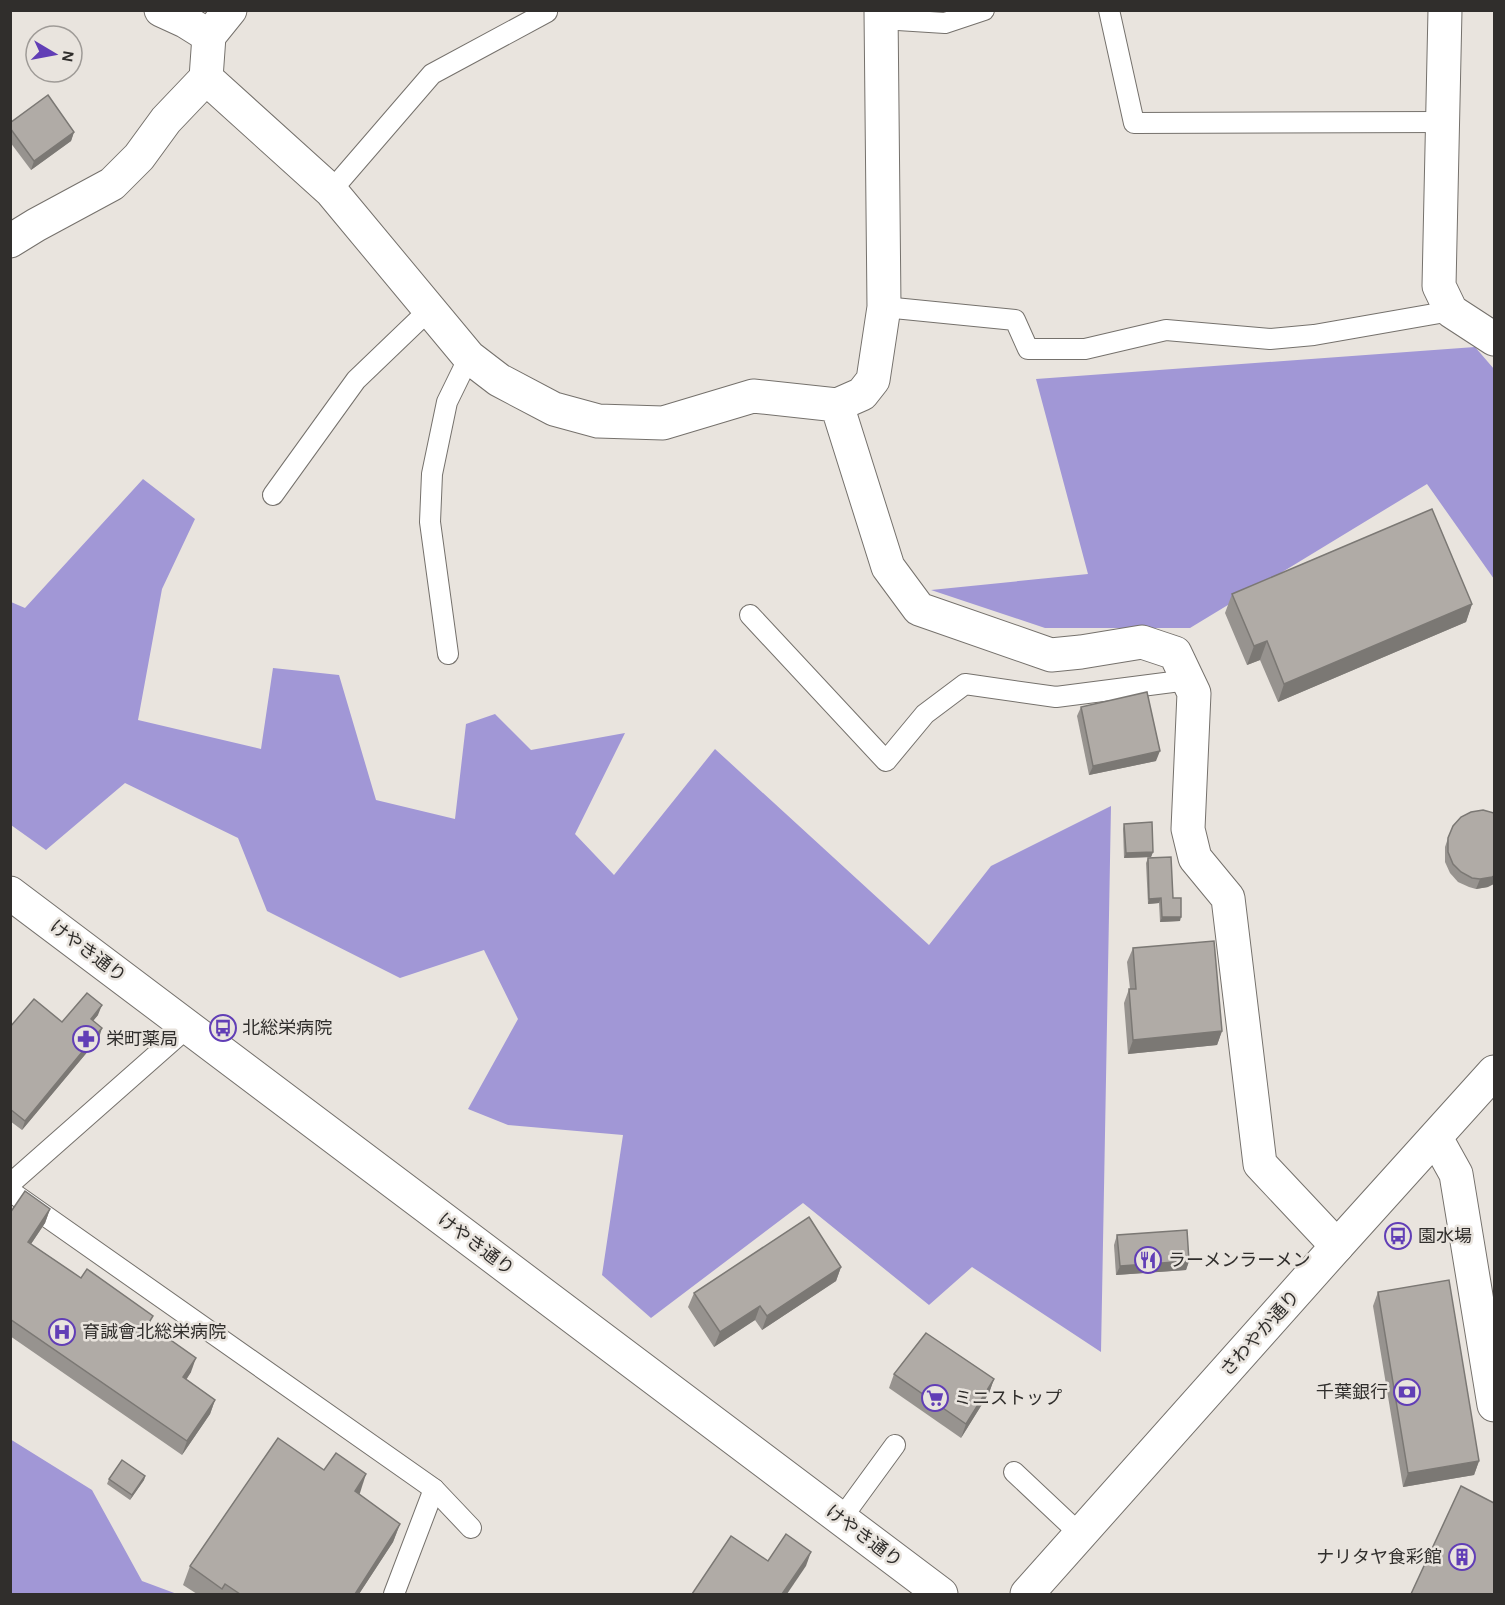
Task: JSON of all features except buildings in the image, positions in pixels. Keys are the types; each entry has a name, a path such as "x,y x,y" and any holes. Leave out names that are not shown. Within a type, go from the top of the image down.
{"street":[{"path":"161,10 209,36"},
{"path":"10,241 112,184 139,157 166,120 206,78 209,36 230,10"},
{"path":"1445,10 1439,285 1451,311 1494,339"},
{"path":"206,78 331,191 469,357 499,380 554,409 598,421 663,423 753,396 837,405 862,394 873,380 884,307 881,15"},
{"path":"837,405 888,567 919,609 1051,655 1142,642 1175,653 1194,693 1188,829 1196,858 1228,898 1260,1164 1337,1246"},
{"name":"けやき通り","path":"10,893 941,1594"},
{"name":"さわやか通り","path":"1027,1594 1494,1072"},
{"path":"1436,1138 1456,1174 1494,1405"}],"lane":[{"path":"881,15 945,23 984,10"},
{"path":"1109,10 1134,123 1442,122"},
{"path":"331,191 432,74 547,12"},
{"path":"884,307 1015,320 1028,349 1085,349 1166,330 1270,339 1314,335 1451,311"},
{"path":"273,495 356,380 430,309"},
{"path":"448,654 430,522 432,474 447,402 469,357"},
{"path":"750,615 886,761 925,714 965,684 1056,697 1188,680"},
{"path":"10,1184 188,1027"},
{"path":"10,1191 434,1489 471,1528"},
{"path":"840,1519 895,1445"},
{"path":"1014,1472 1081,1535"},
{"path":"394,1594 434,1489"}],"shaded area":[{"path":"1475,347 1494,369 1494,579 1427,484 1190,628 1045,628 931,590 1088,574 1036,379"},
{"path":"143,479 195,519 162,589 138,720 261,749 273,668 339,675 376,800 455,819 466,724 495,714 531,750 625,733 575,834 614,875 715,749 929,945 991,866 1111,806 1101,1352 972,1267 929,1305 803,1203 651,1318 602,1275 623,1135 508,1125 468,1109 518,1019 484,950 400,978 267,911 238,838 125,783 46,850 11,825 11,602 25,608"},
{"path":"10,1439 92,1490 142,1581 177,1594 11,1594"}],"place":[{"name":"北総栄病院","path":"223,1028"},
{"name":"栄町薬局","path":"86,1039"},
{"name":"園水場","path":"1398,1236"},
{"name":"ラーメンラーメン","path":"1148,1260"},
{"name":"育誠會北総栄病院","path":"62,1332"},
{"name":"千葉銀行","path":"1407,1392"},
{"name":"ミニストップ","path":"935,1398"},
{"name":"ナリタヤ食彩館","path":"1462,1557"}]}
